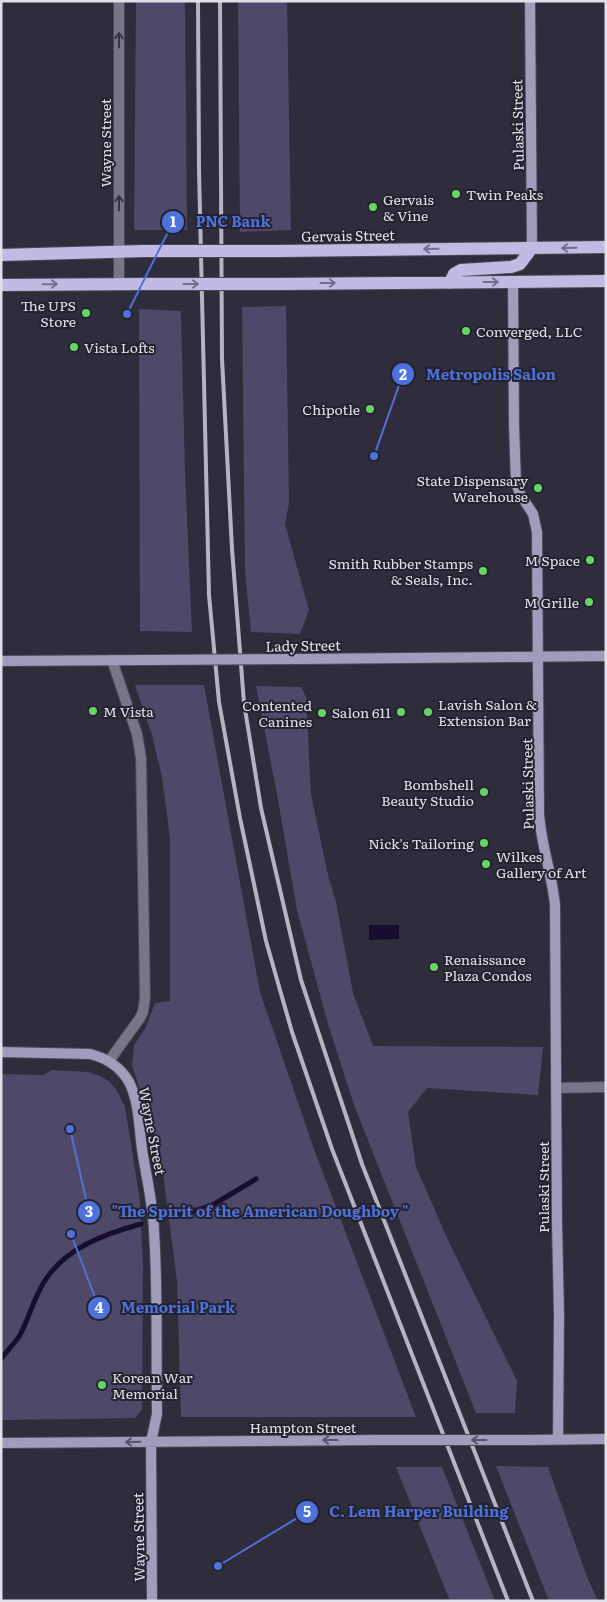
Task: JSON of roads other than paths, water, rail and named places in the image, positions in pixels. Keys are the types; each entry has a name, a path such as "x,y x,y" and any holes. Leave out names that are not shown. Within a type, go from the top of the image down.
{"main road":[{"name":"Gervais Street","path":"1,255 144,251 606,247"},
{"path":"450,283 454,274 461,270 511,267 520,264 532,248"},
{"path":"1,285 606,281"}],"street":[{"name":"Wayne Street","path":"119,1 119,284"},
{"name":"Pulaski Street","path":"530,1 532,248"},
{"name":"Pulaski Street","path":"513,282 516,482 520,494 533,514 537,532 540,825 552,880 555,905 556,1223 559,1315 558,1439"},
{"name":"Lady Street","path":"1,661 606,656"},
{"path":"1,1052 90,1054 109,1061 143,1012 145,997 141,758 137,734 112,660"},
{"name":"Wayne Street","path":"109,1061 128,1080 134,1094 154,1230 157,1414 151,1442 152,1601"},
{"path":"556,1088 606,1087"},
{"name":"Hampton Street","path":"1,1443 606,1439"}],"waterway":[{"path":"176,1216 211,1206 256,1179"},
{"path":"1,1359 20,1335 44,1282 63,1260 86,1244 141,1224"}],"railway":[{"path":"198,1 199,170 209,595 219,702 240,818 266,941 292,1032 332,1149 508,1601"},
{"path":"220,1 222,359 232,549 244,703 261,808 301,980 362,1164 533,1601"}],"place":[{"name":"Twin Peaks","path":"456,194"},
{"name":"Gervais & Vine","path":"373,207"},
{"name":"The UPS Store","path":"86,313"},
{"name":"PNC Bank","path":"127,314"},
{"name":"Converged, LLC","path":"466,331"},
{"name":"Vista Lofts","path":"74,347"},
{"name":"Chipotle","path":"370,409"},
{"name":"Metropolis Salon","path":"374,456"},
{"name":"State Dispensary Warehouse","path":"538,488"},
{"name":"M Space","path":"590,560"},
{"name":"Smith Rubber Stamps & Seals, Inc.","path":"483,571"},
{"name":"M Grille","path":"589,602"},
{"name":"M Vista","path":"93,711"},
{"name":"Salon 611","path":"401,712"},
{"name":"Lavish Salon & Extension Bar","path":"428,712"},
{"name":"Contented Canines","path":"322,713"},
{"name":"Bombshell Beauty Studio","path":"484,792"},
{"name":"Nick's Tailoring","path":"484,843"},
{"name":"Wilkes Gallery of Art","path":"486,864"},
{"name":"Renaissance Plaza Condos","path":"434,967"},
{"name":"\"The Spirit of the American Doughboy \"","path":"70,1129"},
{"name":"Memorial Park","path":"71,1234"},
{"name":"Korean War Memorial","path":"102,1385"},
{"name":"C. Lem Harper Building","path":"218,1566"}]}
